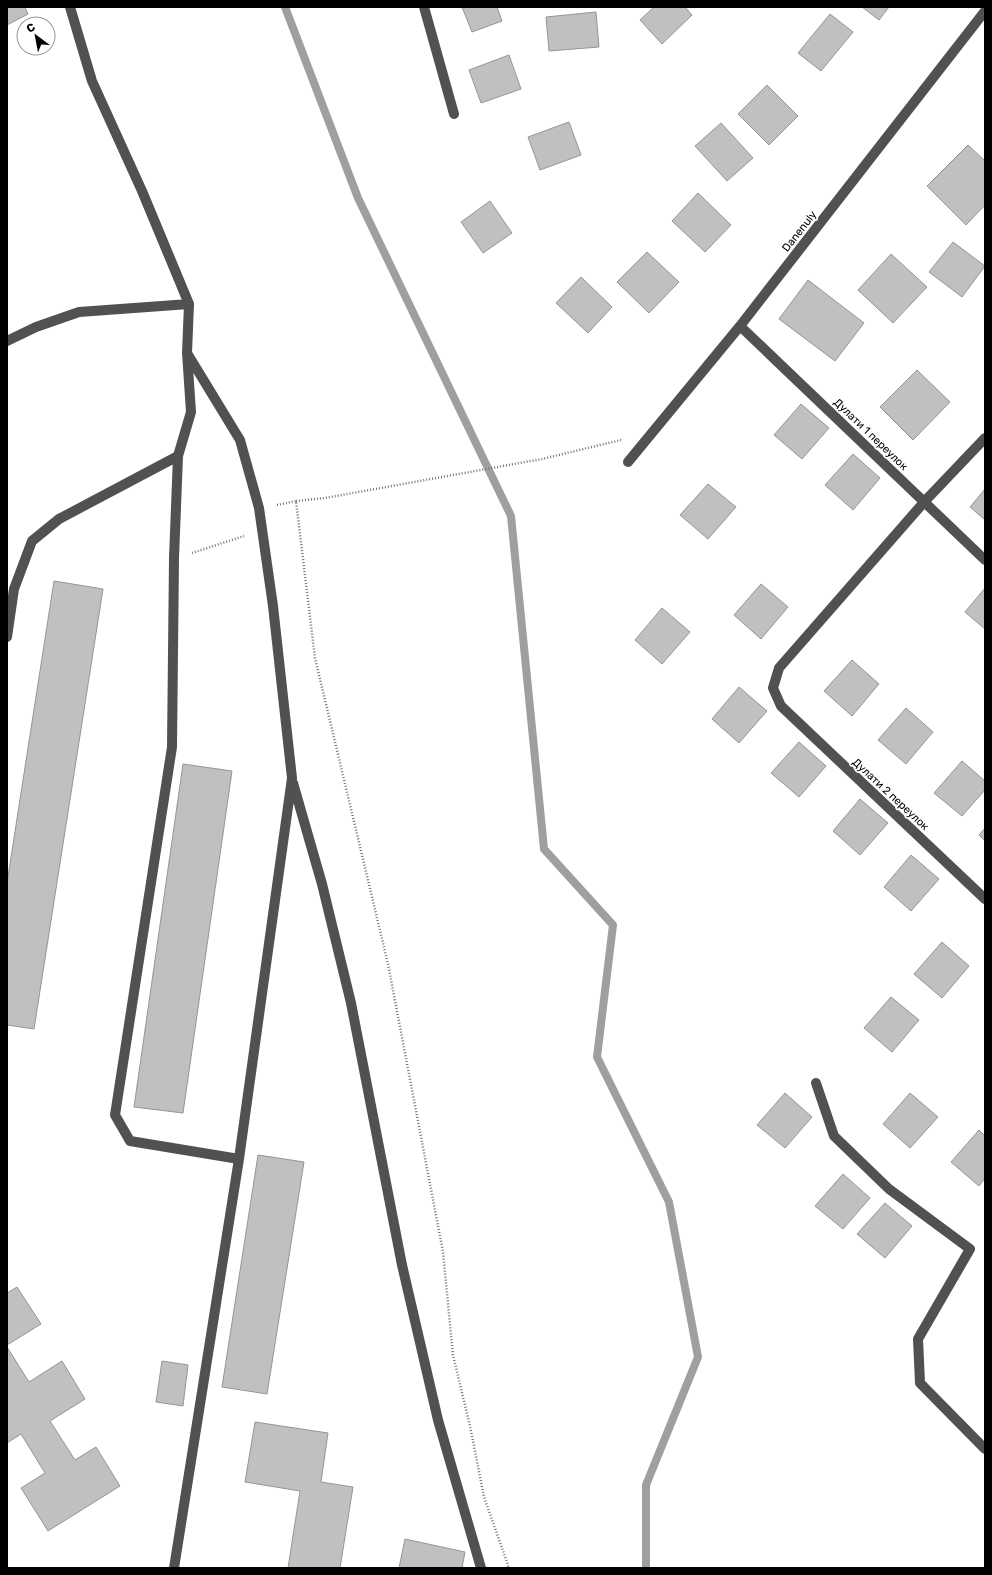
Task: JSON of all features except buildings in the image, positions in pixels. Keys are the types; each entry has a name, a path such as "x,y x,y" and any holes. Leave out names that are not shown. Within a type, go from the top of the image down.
{"street":[{"path":"70,7 92,81 142,191 189,304 187,353 191,412 178,456 174,558 172,747 115,1115 130,1141 239,1159"},
{"path":"424,7 454,114"},
{"name":"Danenuly","path":"628,462 740,326 985,11"},
{"path":"7,341 36,327 79,312 189,304"},
{"name":"Дулати 1 переулок","path":"740,326 925,501 985,560"},
{"path":"187,353 240,440 259,508 273,606 292,778 322,884 349,996 402,1265 438,1420 481,1568"},
{"path":"925,501 985,438"},
{"path":"7,637 14,589 32,541 59,519 178,456"},
{"name":"Дулати 2 переулок","path":"925,501 780,668 773,688 781,706 985,899"},
{"path":"174,1568 239,1159 292,778"},
{"path":"816,1083 834,1136 889,1189 970,1249 918,1338 920,1383 985,1449"}],"path":[{"path":"259,508 296,501 325,498 542,459 651,433"},
{"path":"296,501 315,658 388,964 443,1252 453,1355 470,1426 484,1496 509,1568"},
{"path":"174,558 262,530"}],"waterway":[{"path":"285,7 358,198 511,516 544,849 613,925 597,1057 669,1202 698,1357 646,1485 646,1568"}]}
